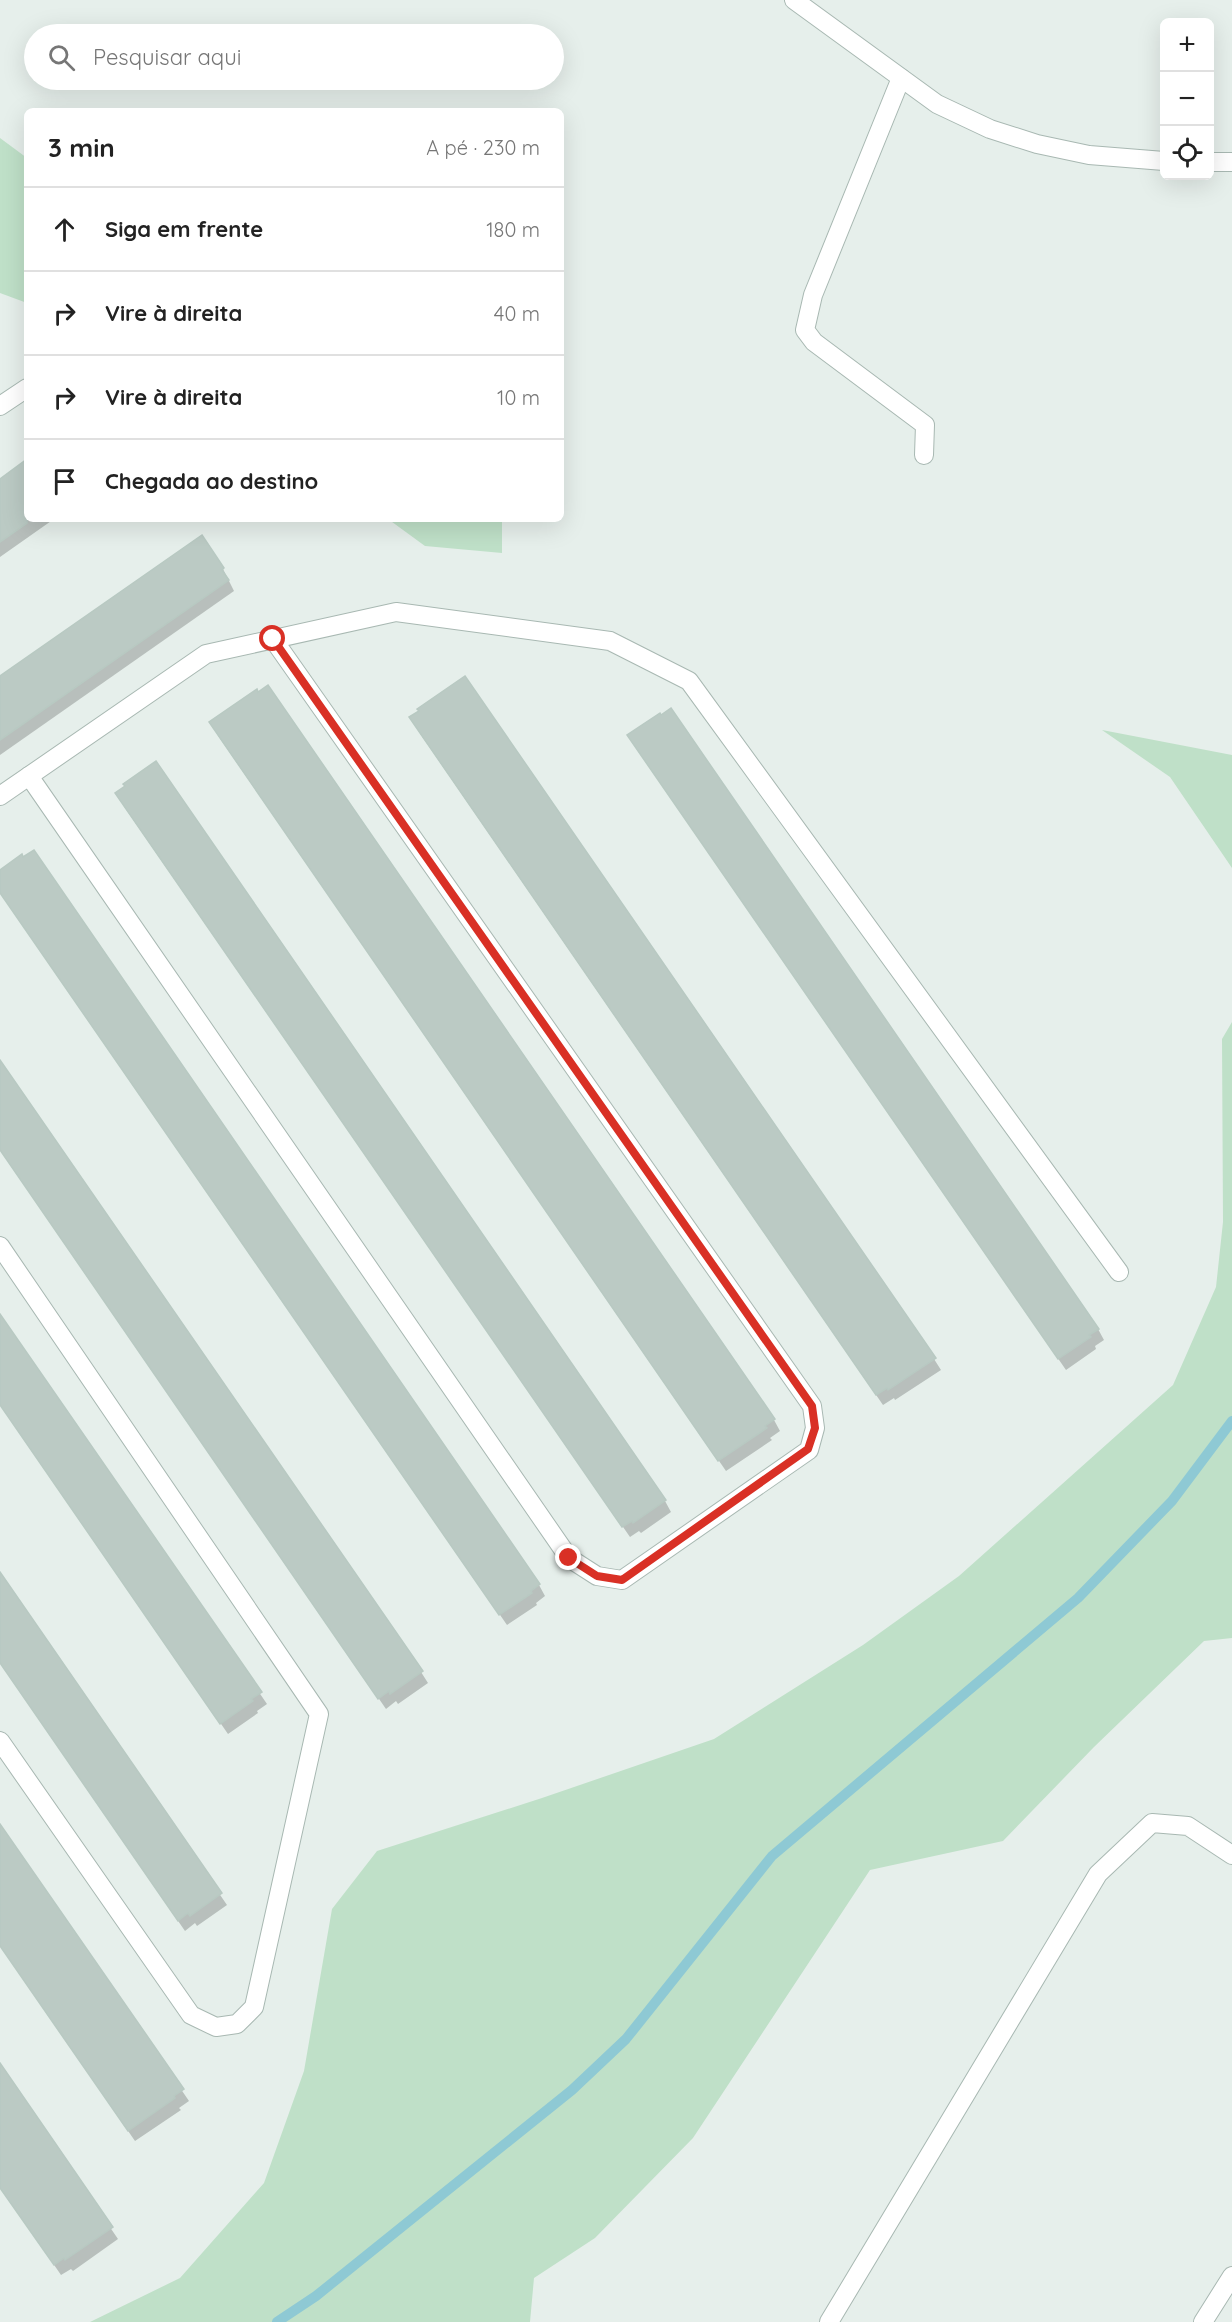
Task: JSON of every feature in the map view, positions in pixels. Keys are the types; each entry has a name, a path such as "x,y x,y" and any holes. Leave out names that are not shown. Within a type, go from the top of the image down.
{"street":[{"path":"794,0 937,104 990,129 1037,144 1089,155 1160,161"},
{"path":"901,78 813,295 805,330 814,342 925,426 924,455"},
{"path":"1214,162 1232,162"},
{"path":"0,406 24,390"},
{"path":"0,795 206,654 396,612 610,641 689,681 1119,1272"},
{"path":"29,776 569,1558 597,1576 622,1580 808,1449 815,1428 812,1406 273,639"},
{"path":"0,1246 319,1714 254,2007 237,2024 216,2027 190,2015 0,1741"},
{"path":"829,2322 1098,1874 1152,1823 1188,1826 1232,1856"},
{"path":"1203,2322 1232,2276"}],"green space":[{"path":"0,138 24,156 24,302 0,293"},
{"path":"392,522 502,522 502,553 425,546"},
{"path":"1102,730 1232,755 1232,868 1170,777"},
{"path":"1232,1022 1232,1638 1204,1641 1094,1747 1003,1841 870,1870 693,2138 595,2238 534,2278 530,2322 90,2322 180,2278 264,2183 304,2071 332,1909 377,1851 714,1739 863,1645 959,1576 1173,1385 1216,1287 1223,1222 1222,1039"}],"building":[{"path":"24,461 24,522 27,523 0,542 0,479"},
{"path":"202,535 224,568 222,570 229,580 0,740 0,676"},
{"path":"465,676 936,1358 888,1390 887,1388 876,1395 409,717"},
{"path":"268,685 775,1419 765,1426 767,1428 718,1461 209,722 257,689 258,692"},
{"path":"671,708 1099,1329 1058,1359 627,735"},
{"path":"156,761 666,1500 633,1523 632,1521 622,1527 115,793 125,786 123,784"},
{"path":"34,850 540,1584 531,1591 532,1593 499,1615 0,893 0,870 22,854 23,857"},
{"path":"0,1060 423,1671 390,1694 389,1691 378,1699 0,1150"},
{"path":"0,1314 262,1692 220,1724 0,1405"},
{"path":"0,1572 222,1893 190,1916 188,1913 178,1921 0,1663"},
{"path":"0,1824 184,2089 174,2096 175,2098 128,2131 0,1946"},
{"path":"0,2063 113,2227 54,2265 0,2188"}],"waterway":[{"path":"277,2322 316,2296 572,2090 626,2039 772,1856 1078,1598 1172,1501 1232,1421"}],"route":[{"path":"273,639 812,1406 815,1428 808,1449 622,1580 597,1576 569,1558"}]}
